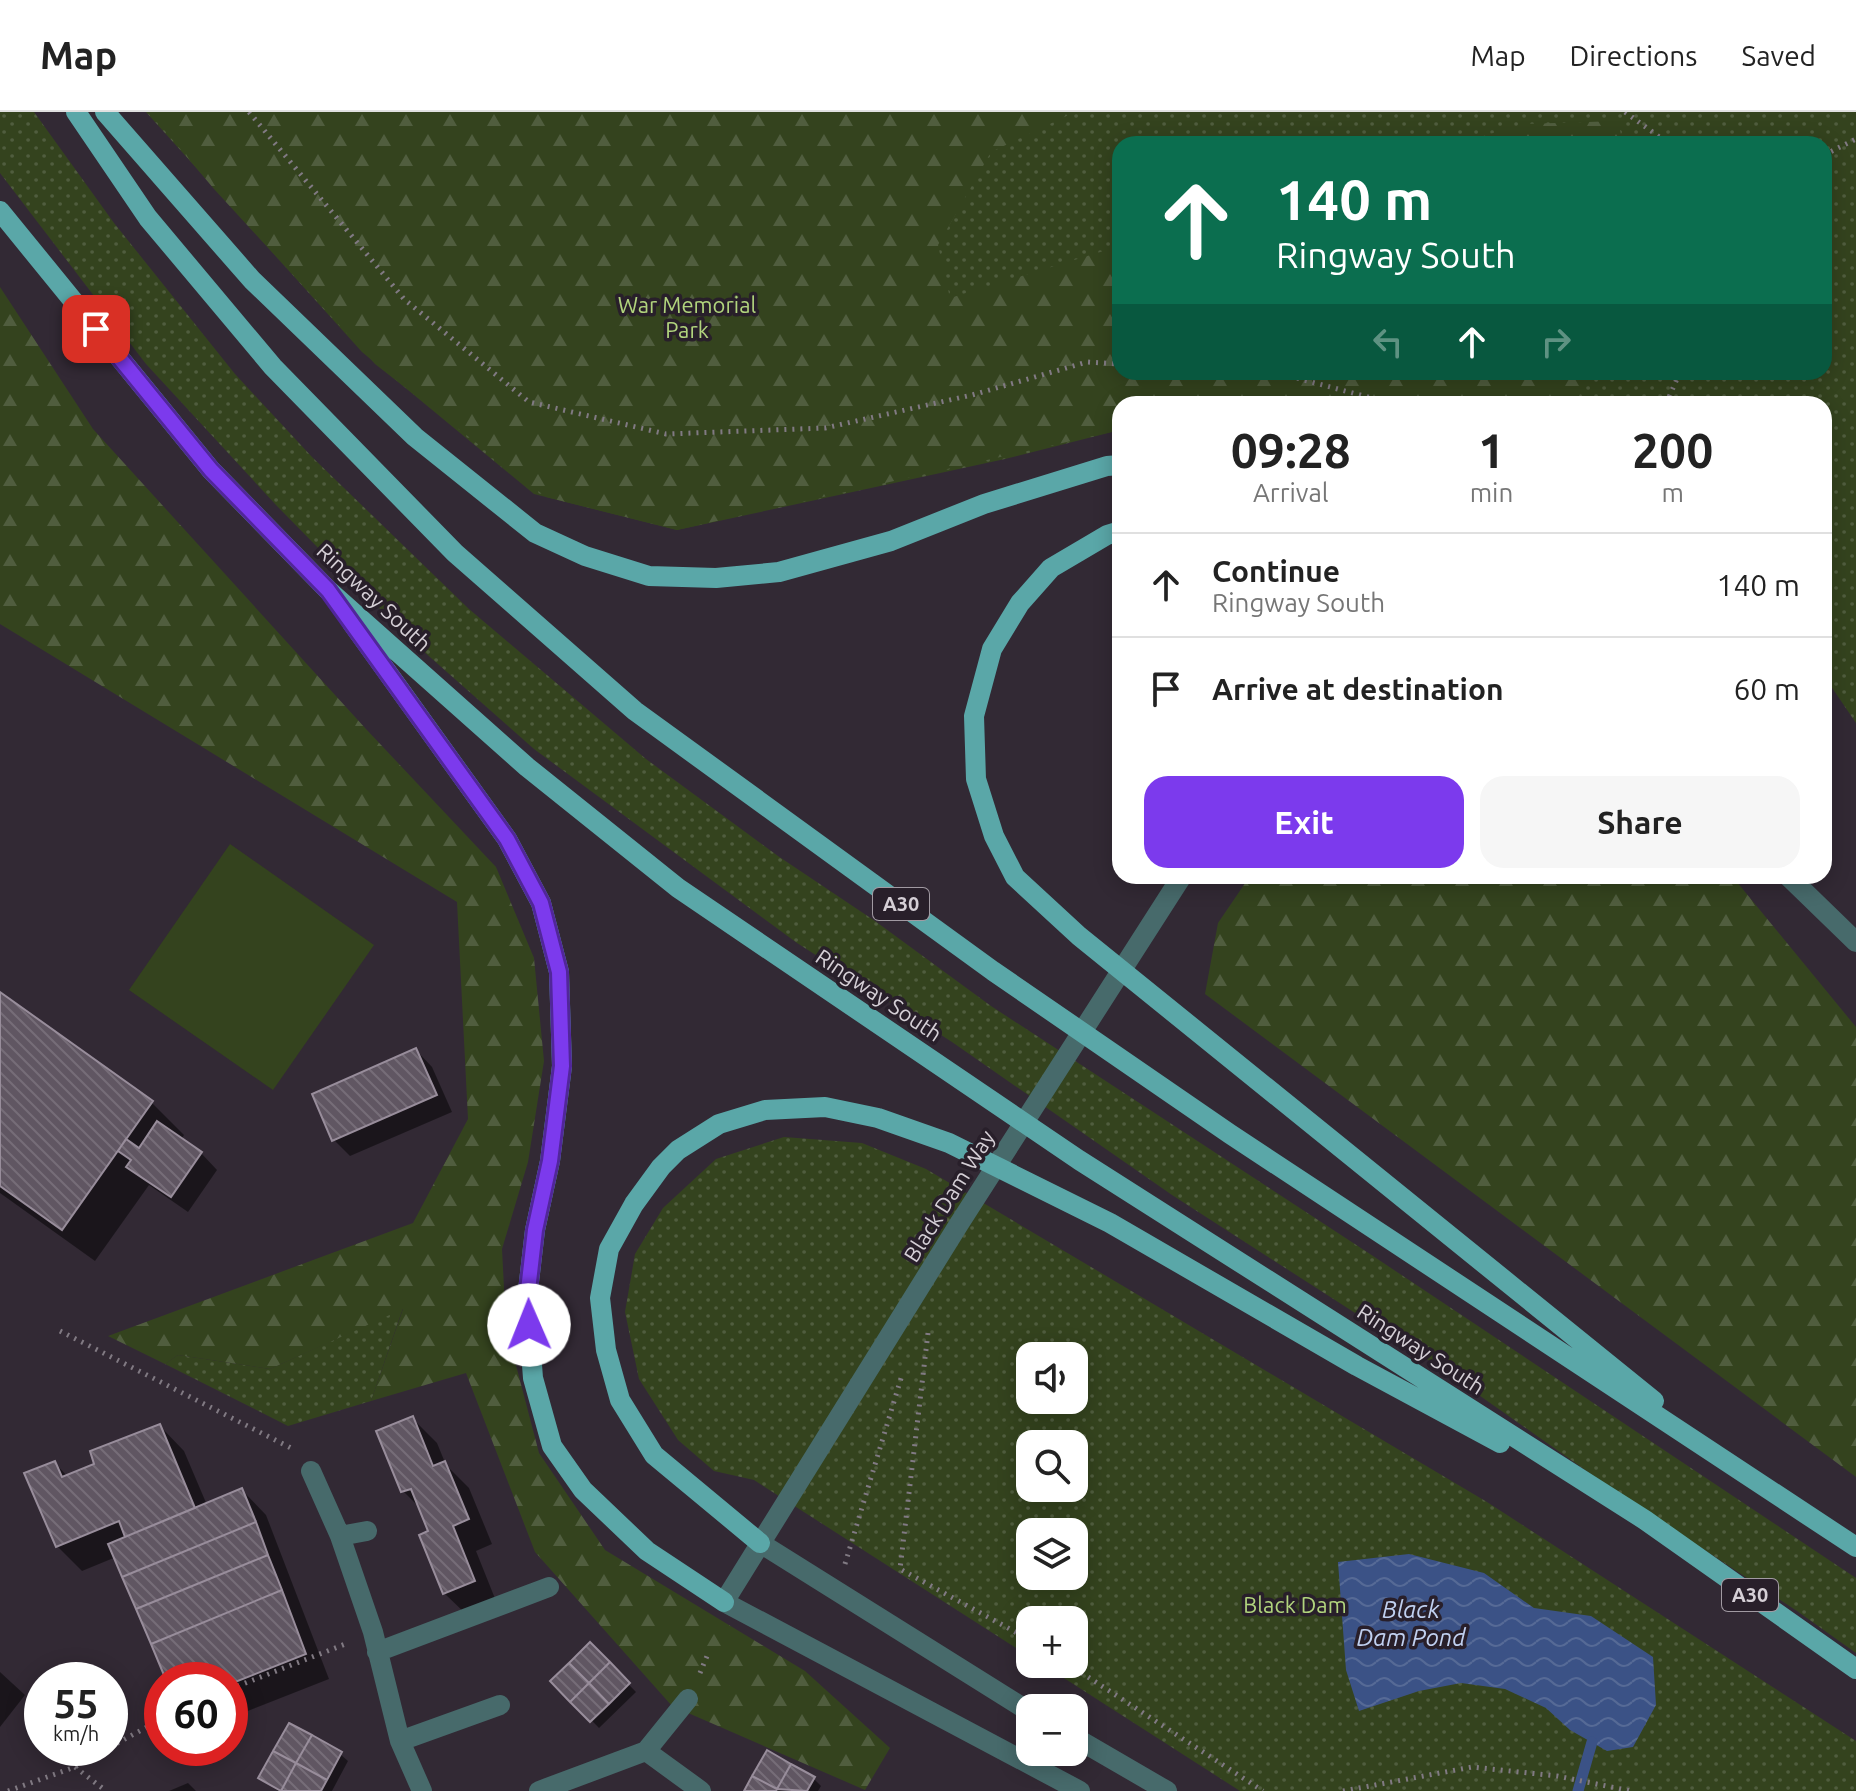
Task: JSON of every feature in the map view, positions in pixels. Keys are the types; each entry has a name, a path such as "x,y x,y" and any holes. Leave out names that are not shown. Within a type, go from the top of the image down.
{"main road":[{"name":"A30","path":"76,112 148,218 273,367 455,553 635,711 993,971 1230,1134 1856,1547"},
{"path":"105,112 252,280 415,437 535,533 585,556 649,576 716,578 779,572 891,541 984,504 1112,466"},
{"name":"Ringway South","path":"0,211 211,470 328,590 527,767 678,888 1079,1160 1645,1520 1856,1669"},
{"path":"1112,533 1051,568 1020,603 992,649 974,716 976,779 994,836 1015,877 1091,946 1749,1478"},
{"path":"328,590 507,839 541,903 559,972 562,1066 527,1299 533,1378 552,1446 583,1490 647,1551 724,1602"},
{"path":"760,1543 654,1455 620,1400 606,1350 600,1298 609,1249 634,1204 661,1167 678,1150 719,1124 765,1110 825,1107 878,1118 949,1143 1097,1217 1357,1366 1645,1520"}],"street":[{"name":"Black Dam Way","path":"724,1602 959,1224 1177,884"},
{"path":"1796,884 1856,942"},
{"path":"311,1471 340,1536 375,1642 400,1741 422,1791"},
{"path":"340,1536 367,1531"},
{"path":"760,1543 1016,1703"},
{"path":"375,1642 549,1587"},
{"path":"724,1602 1080,1791"},
{"path":"539,1791 646,1751 688,1699"},
{"path":"400,1741 500,1705"},
{"path":"1088,1745 1167,1791"},
{"path":"646,1751 701,1791"}],"path":[{"path":"249,112 404,299 529,402 666,434 825,428 972,395 1087,362 1112,364"},
{"path":"1625,112 1658,136"},
{"path":"1832,151 1856,139"},
{"path":"1304,380 1364,396"},
{"path":"929,1327 900,1569 1016,1632"},
{"path":"60,1331 290,1445 311,1471"},
{"path":"845,1564 903,1371"},
{"path":"248,1683 375,1642"},
{"path":"1088,1677 1263,1791"},
{"path":"8,1791 75,1767 106,1791"},
{"path":"1343,1791 1472,1767 1557,1776 1631,1791"}],"green space":[{"path":"0,112 34,112 114,223 235,374 312,457 469,609 646,759 991,1006 1856,1578 1856,1653 1608,1486 1439,1367 1172,1195 952,1042 797,943 534,749 422,650 329,559 146,364 0,173"},
{"name":"War Memorial Park","path":"146,112 1856,112 1856,723 1832,688 1832,396 1112,396 1112,432 1005,459 677,530 534,494 362,352"},
{"name":"War Memorial Park","path":"149,112 1075,112 991,152 938,245 950,298 1112,248 1112,380 1587,380 1579,396 1112,396 1112,432 677,530 546,497 375,364 214,189"},
{"path":"1618,121 1621,136 1483,136 1523,124"},
{"path":"0,287 93,429 496,867 534,958 544,1061 528,1162 502,1249 506,1327 539,1453 605,1550 805,1671 890,1748 865,1790 672,1706 535,1552 466,1373 371,1401 403,1309 270,1369 178,1355 165,1364 108,1336 413,1223 468,1119 457,902 0,624"},
{"path":"230,844 374,945 273,1090 129,990"},
{"path":"1245,884 1739,884 1856,1027 1856,1477 1205,994 1218,923"},
{"name":"Black Dam","path":"784,1137 862,1143 926,1169 1487,1502 1856,1741 1856,1791 1240,1791 1064,1678 1088,1678 1088,1606 1016,1606 1016,1648 754,1480 714,1471 678,1440 639,1379 625,1312 635,1254 663,1208 716,1159"},
{"path":"403,1308 371,1401 288,1426 165,1364 178,1355 270,1369"}],"water":[{"name":"Black Dam Pond","path":"1409,1554 1484,1573 1534,1608 1591,1616 1653,1657 1656,1705 1633,1747 1607,1751 1570,1730 1546,1708 1505,1689 1461,1683 1419,1691 1359,1711 1346,1670 1338,1562"}],"building":[{"path":"0,992 153,1101 62,1230 0,1186"},
{"path":"416,1048 437,1095 332,1141 312,1094"},
{"path":"157,1121 202,1152 171,1197 126,1167 131,1160 118,1151 126,1139 139,1148"},
{"path":"413,1416 433,1466 445,1461 469,1519 453,1526 475,1581 443,1594 419,1535 428,1531 411,1489 401,1492 376,1431"},
{"path":"160,1424 195,1508 125,1537 119,1521 56,1547 24,1473 55,1461 62,1477 94,1464 90,1451"},
{"path":"242,1488 256,1522 122,1577 108,1544"},
{"path":"256,1522 268,1555 136,1609 122,1577"},
{"path":"268,1555 282,1590 151,1644 136,1609"},
{"path":"282,1590 306,1654 248,1677 248,1662 158,1662 151,1644"},
{"path":"590,1642 610,1662 589,1683 569,1663"},
{"path":"610,1662 630,1683 609,1704 589,1683"},
{"path":"569,1663 589,1683 570,1702 550,1681"},
{"path":"589,1683 609,1704 590,1722 570,1702"},
{"path":"289,1723 312,1735 296,1763 273,1751"},
{"path":"312,1735 342,1752 327,1780 296,1763"},
{"path":"767,1750 791,1764 777,1789 752,1776"},
{"path":"273,1751 296,1763 281,1791 258,1778"},
{"path":"296,1763 327,1780 321,1791 281,1791"},
{"path":"791,1764 815,1777 807,1791 777,1789"},
{"path":"752,1776 777,1789 776,1791 744,1791"}],"waterway":[{"path":"1578,1791 1592,1742"}],"route":[{"path":"96,329 211,470 328,590 507,839 541,903 559,972 562,1066 550,1161 535,1230 527,1299 529,1325"}]}
